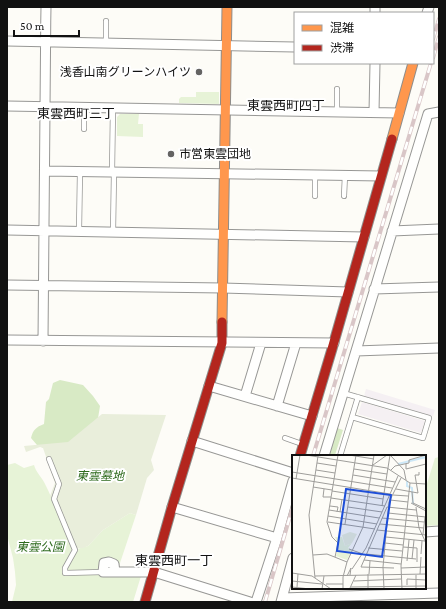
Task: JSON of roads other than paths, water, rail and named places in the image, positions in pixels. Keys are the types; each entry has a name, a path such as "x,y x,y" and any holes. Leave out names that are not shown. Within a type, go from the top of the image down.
{"street":[{"path":"43,341 46,7"},
{"path":"145,602 222,343 227,7"},
{"path":"7,41 294,47"},
{"path":"374,64 374,112"},
{"path":"300,455 334,343 413,64"},
{"path":"7,106 399,113"},
{"path":"324,455 428,114 439,112"},
{"path":"45,170 381,176"},
{"path":"392,231 439,229"},
{"path":"7,230 364,237"},
{"path":"7,285 223,288 348,292"},
{"path":"374,289 439,287"},
{"path":"7,340 334,343"},
{"path":"245,396 261,343"},
{"path":"277,406 296,343"},
{"path":"356,351 439,348"},
{"path":"209,386 312,416"},
{"path":"192,441 292,473"},
{"path":"256,602 292,484"},
{"path":"172,507 276,538"},
{"path":"426,532 439,531"},
{"path":"103,572 104,563 109,562 114,564 116,572 154,572 250,602"},
{"path":"292,562 282,600 439,593"}],"lane":[{"path":"106,21 106,43"},
{"path":"337,89 337,112"},
{"path":"84,108 84,129"},
{"path":"113,108 113,232"},
{"path":"79,232 80,171"},
{"path":"315,174 315,196"},
{"path":"344,196 345,175"},
{"path":"343,393 429,418 423,438 352,416"},
{"path":"340,455 358,397"},
{"path":"285,438 304,444"},
{"path":"49,459 59,484 54,499 75,550 64,572 103,572"}],"railway":[{"path":"434,36 439,19"},
{"path":"434,54 439,37"},
{"path":"313,455 431,64"},
{"path":"265,602 292,509"}],"place":[{"name":"浅香山南グリーンハイツ","path":"199,72"},
{"name":"市営東雲団地","path":"171,154"}],"district":[{"name":"東雲西町四丁","path":"286,105"},
{"name":"東雲西町三丁","path":"76,113"},
{"name":"東雲西町一丁","path":"174,560"}],"park label":[{"name":"東雲墓地","path":"100,476"},
{"name":"東雲公園","path":"40,547"}]}
